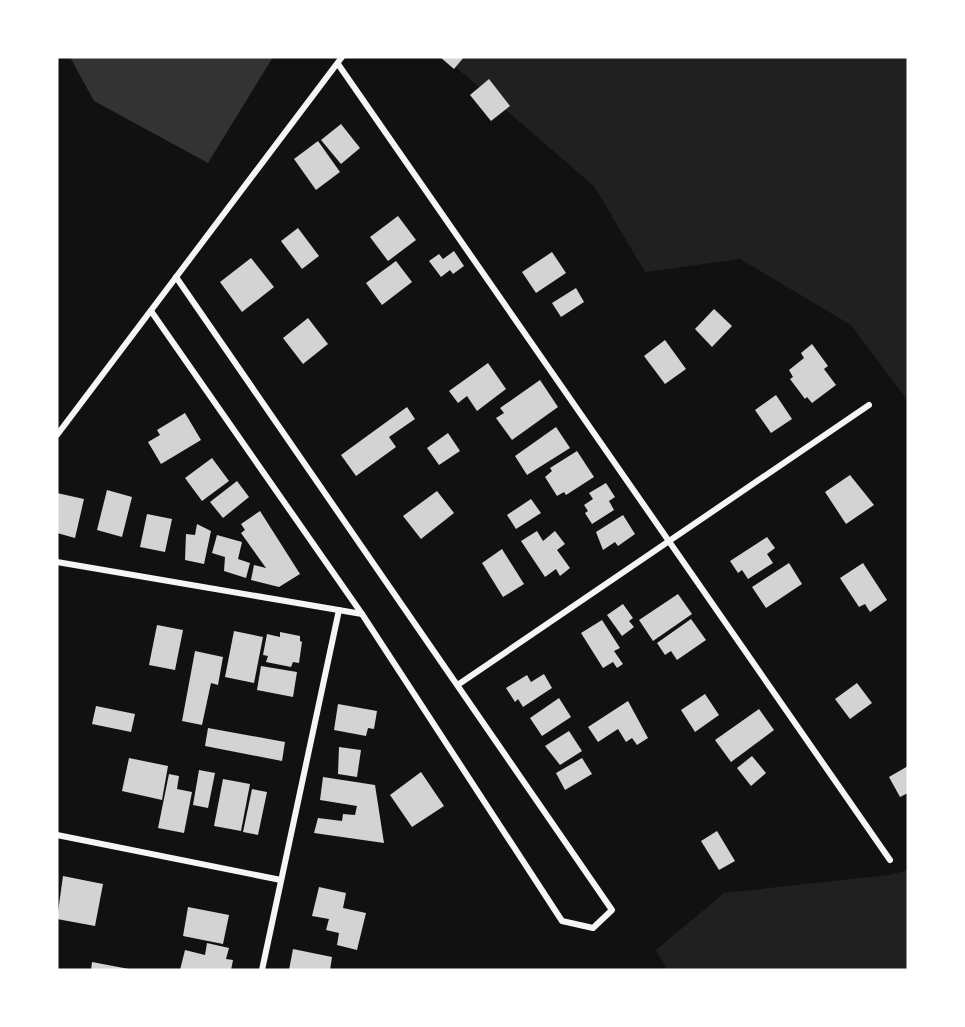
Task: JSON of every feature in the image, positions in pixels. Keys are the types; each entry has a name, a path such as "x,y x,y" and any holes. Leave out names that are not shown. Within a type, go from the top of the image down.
{"street":[{"path":"57,435 342,57"},
{"path":"338,64 890,860"},
{"path":"151,311 362,614 562,921 593,928 612,910 459,684 176,277"},
{"path":"459,684 869,405"},
{"path":"57,562 362,614"},
{"path":"262,970 339,610"},
{"path":"57,835 281,880"}],"shaded area":[{"path":"70,57 273,57 208,163 94,101"},
{"path":"444,57 908,57 908,401 851,325 740,259 645,272 594,186"},
{"path":"908,870 908,970 667,970 656,950 724,893 889,875"}],"building":[{"path":"440,57 464,57 454,69"},
{"path":"489,79 510,106 491,121 470,95"},
{"path":"341,124 360,148 341,164 321,140"},
{"path":"318,141 340,172 316,190 294,159"},
{"path":"398,216 416,240 388,261 370,237"},
{"path":"298,228 319,256 302,269 281,241"},
{"path":"454,251 464,266 453,274 450,270 441,277 429,261 439,254 443,259"},
{"path":"552,252 566,273 536,293 522,272"},
{"path":"251,258 274,287 242,312 220,282"},
{"path":"396,261 412,282 382,305 366,283"},
{"path":"576,288 584,302 561,317 552,303"},
{"path":"714,309 732,326 712,347 695,329"},
{"path":"308,318 328,344 303,364 283,338"},
{"path":"665,340 686,369 665,384 644,356"},
{"path":"812,344 828,366 824,369 836,385 812,403 807,397 805,399 790,379 793,377 789,370 804,358 801,353"},
{"path":"488,363 506,389 477,411 467,396 458,403 449,391"},
{"path":"540,380 558,407 512,440 496,418 504,413 500,408"},
{"path":"776,395 792,419 771,433 755,410"},
{"path":"407,407 415,419 389,437 396,447 356,476 341,455"},
{"path":"185,413 201,440 161,464 148,442 160,435 157,430"},
{"path":"556,427 570,448 527,475 515,456"},
{"path":"448,433 460,451 439,465 427,448"},
{"path":"577,451 594,477 566,495 564,492 557,496 545,477 552,471 550,468"},
{"path":"212,458 229,481 202,501 185,478"},
{"path":"850,475 874,505 846,524 825,492"},
{"path":"237,481 249,497 223,518 210,502"},
{"path":"606,483 615,497 609,501 614,510 592,524 585,513 588,511 584,505 593,499 589,493"},
{"path":"107,490 132,497 122,537 97,530"},
{"path":"437,491 454,513 421,539 403,516"},
{"path":"57,493 84,499 75,538 57,533"},
{"path":"531,499 541,513 516,529 507,515"},
{"path":"260,511 300,574 279,587 251,580 254,565 266,568 241,533 245,530 241,524"},
{"path":"147,514 172,519 165,552 140,547"},
{"path":"623,515 635,534 618,546 615,542 603,550 596,532"},
{"path":"197,524 211,531 204,564 185,560 186,534 195,535"},
{"path":"537,531 543,541 555,531 565,544 557,550 570,568 560,576 556,569 545,577 521,541"},
{"path":"217,535 242,542 238,559 250,563 246,578 224,571 225,557 212,553"},
{"path":"767,537 775,548 767,554 773,563 748,579 742,570 738,573 730,561"},
{"path":"502,549 524,584 503,597 482,563"},
{"path":"789,563 802,584 766,608 752,587"},
{"path":"863,563 887,600 870,612 865,604 859,607 840,578"},
{"path":"678,594 692,614 653,641 639,620"},
{"path":"623,604 633,618 629,621 634,627 622,636 607,615"},
{"path":"691,619 706,640 677,660 671,651 665,655 657,643"},
{"path":"602,620 620,648 614,651 623,664 617,668 613,662 603,668 581,633"},
{"path":"157,625 183,630 175,670 149,665"},
{"path":"234,631 263,637 254,683 225,677"},
{"path":"280,632 300,636 302,642 299,663 293,662 291,667 266,662 268,656 263,655 267,634 280,637"},
{"path":"195,651 223,657 218,685 211,683 202,725 182,721"},
{"path":"261,666 297,672 293,697 257,690"},
{"path":"544,674 552,688 523,707 518,699 515,702 506,688 527,675 531,682"},
{"path":"857,683 872,703 850,719 835,699"},
{"path":"705,694 719,715 695,732 681,710"},
{"path":"559,698 571,717 542,736 530,718"},
{"path":"628,701 648,738 637,745 632,738 626,742 618,729 598,742 588,727"},
{"path":"338,704 377,711 374,729 368,728 366,736 334,730"},
{"path":"96,706 135,714 131,732 92,724"},
{"path":"759,709 774,730 731,762 715,740"},
{"path":"208,728 285,742 282,761 205,746"},
{"path":"569,731 582,751 560,765 545,746"},
{"path":"339,747 361,750 357,777 338,774"},
{"path":"752,756 766,773 751,786 737,768"},
{"path":"129,758 168,766 162,800 122,791"},
{"path":"582,758 592,774 565,790 556,773"},
{"path":"908,766 908,793 900,797 889,777"},
{"path":"199,770 215,773 208,808 193,805"},
{"path":"421,772 444,806 412,827 390,795"},
{"path":"169,774 179,776 177,789 192,792 184,833 158,828"},
{"path":"323,777 375,785 384,843 314,833 318,818 342,821 343,814 355,815 357,806 320,800"},
{"path":"223,779 250,784 241,831 214,826"},
{"path":"252,789 267,792 258,835 243,832"},
{"path":"717,831 735,861 719,870 701,841"},
{"path":"63,876 103,884 95,926 57,919"},
{"path":"319,887 346,893 343,908 366,913 357,950 337,945 339,933 326,930 329,919 312,916"},
{"path":"188,907 229,915 223,944 183,936"},
{"path":"207,943 229,948 226,959 233,960 231,970 180,970 185,950 205,955"},
{"path":"293,949 332,957 330,970 289,970"},
{"path":"92,962 129,969 129,970 91,970"}]}
